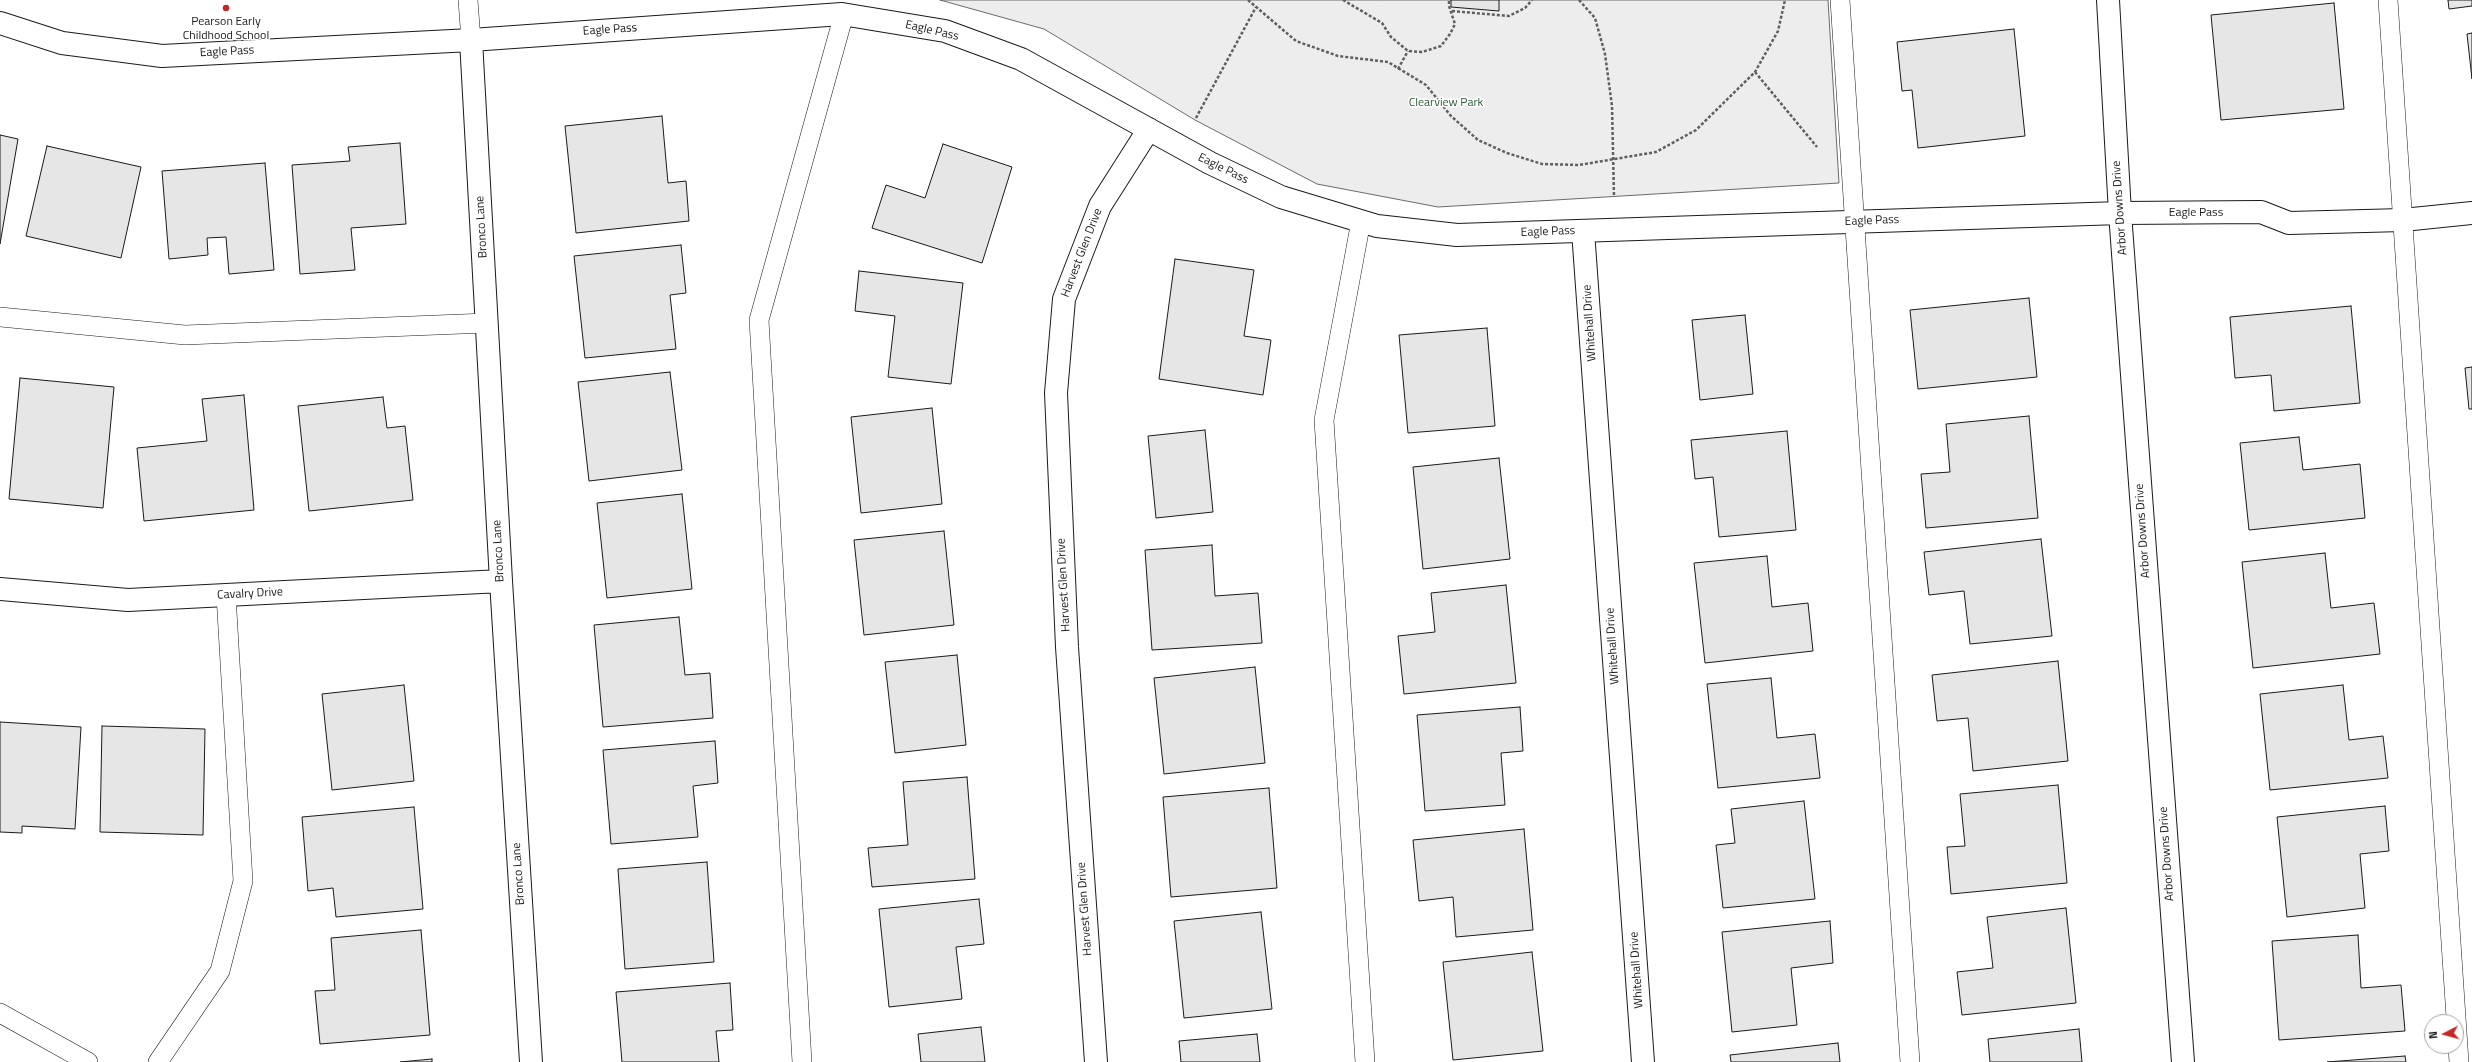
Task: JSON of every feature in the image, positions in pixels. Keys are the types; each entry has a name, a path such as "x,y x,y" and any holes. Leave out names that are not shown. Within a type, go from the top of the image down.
{"street":[{"name":"Arbor Downs Drive","path":"2108,0 2120,213 2183,1062"},
{"name":"Eagle Pass","path":"0,24 62,43 162,56 472,40 844,14 945,31 1021,59 1210,163 1281,197 1377,226 1457,235 2120,213 2261,212 2289,223 2404,220 2472,213"},
{"name":"Bronco Lane","path":"472,40 501,581 531,1062"},
{"name":"Harvest Glen Drive","path":"1096,1062 1067,647 1056,393 1064,299 1100,206 1149,129"},
{"name":"Whitehall Drive","path":"1583,231 1643,1062"},
{"name":"Cavalry Drive","path":"0,589 128,600 501,581"}],"lane":[{"path":"468,0 472,40"},
{"path":"1840,0 1853,222 1910,1062"},
{"path":"2388,0 2404,220 2459,1062"},
{"path":"802,1062 758,320 844,14"},
{"path":"1361,221 1324,420 1365,1062"},
{"path":"0,316 185,335 487,323"},
{"path":"158,1062 220,971 243,881 226,595"},
{"path":"0,1013 88,1062"}],"path":[{"path":"1248,0 1296,40 1338,56 1388,62 1426,85 1451,116 1478,140 1507,153 1542,164 1579,164 1656,152 1696,130 1755,72 1778,31 1785,0"},
{"path":"1343,0 1382,23 1391,37 1408,51 1422,52 1441,46 1455,24 1452,11 1449,6 1449,0"},
{"path":"1452,11 1510,16 1525,8 1532,0"},
{"path":"1579,0 1595,18 1605,54 1612,106 1614,201"},
{"path":"1196,119 1256,7"},
{"path":"1398,69 1408,51"},
{"path":"1755,72 1818,148"}],"shaded area":[{"name":"Clearview Park","path":"940,0 1828,0 1839,183 1438,207 1317,184 1195,120 1044,29"}],"building":[{"path":"1451,0 1499,0 1499,11 1451,7"},
{"path":"2448,0 2472,0 2472,6 2449,9"},
{"path":"2334,3 2344,109 2221,120 2211,15"},
{"path":"2014,29 2025,136 1918,148 1912,90 1902,91 1897,42"},
{"path":"2472,33 2472,79 2467,34"},
{"path":"662,116 668,183 686,181 689,221 576,233 565,126"},
{"path":"0,135 18,139 0,244"},
{"path":"400,143 406,224 351,228 355,270 300,274 292,165 350,161 348,147"},
{"path":"943,144 1012,167 982,263 872,228 886,185 925,198"},
{"path":"47,146 141,167 121,258 26,236"},
{"path":"265,163 274,270 229,274 226,237 207,238 208,255 169,259 162,171"},
{"path":"681,245 686,293 670,295 676,349 585,358 574,256"},
{"path":"1175,259 1254,270 1244,336 1271,340 1263,395 1159,379"},
{"path":"859,271 963,283 951,384 888,377 895,316 855,311"},
{"path":"2029,298 2037,377 1918,389 1910,310"},
{"path":"2351,306 2360,403 2274,411 2271,375 2235,378 2230,317"},
{"path":"1745,315 1753,394 1700,400 1692,320"},
{"path":"1487,328 1495,426 1408,433 1399,335"},
{"path":"2472,367 2472,409 2469,409 2465,368"},
{"path":"670,372 682,470 589,481 578,382"},
{"path":"20,378 114,387 103,508 9,499"},
{"path":"244,395 254,510 144,521 137,448 207,441 202,399"},
{"path":"383,397 387,428 405,426 413,500 309,511 298,406"},
{"path":"932,408 942,504 861,513 851,417"},
{"path":"2029,416 2038,518 1926,528 1921,474 1950,472 1946,424"},
{"path":"1205,430 1213,512 1156,518 1148,436"},
{"path":"1787,431 1796,530 1719,537 1713,477 1695,479 1691,440"},
{"path":"2299,437 2303,470 2360,464 2365,518 2249,530 2240,443"},
{"path":"1499,458 1510,559 1423,569 1413,467"},
{"path":"682,494 692,589 607,598 597,503"},
{"path":"944,531 954,625 864,635 854,540"},
{"path":"2041,539 2052,636 1970,644 1964,591 1929,595 1924,552"},
{"path":"1212,545 1215,596 1258,593 1262,643 1152,650 1145,550"},
{"path":"2325,553 2331,608 2374,603 2380,654 2253,668 2242,562"},
{"path":"1767,556 1772,607 1808,603 1813,651 1705,663 1694,563"},
{"path":"1506,585 1516,683 1404,694 1398,636 1435,632 1431,593"},
{"path":"679,617 685,675 710,673 713,718 603,727 594,625"},
{"path":"957,655 966,745 895,753 885,662"},
{"path":"2058,661 2068,761 1973,771 1968,718 1937,721 1932,675"},
{"path":"1255,667 1265,763 1164,774 1154,678"},
{"path":"1771,678 1777,738 1815,734 1820,778 1718,788 1707,684"},
{"path":"404,685 414,781 332,790 322,694"},
{"path":"2343,685 2349,740 2383,736 2388,778 2270,790 2260,694"},
{"path":"1520,707 1523,751 1501,753 1505,805 1425,811 1417,715"},
{"path":"0,722 81,727 75,829 22,826 22,833 0,832"},
{"path":"102,726 205,729 203,835 100,832"},
{"path":"715,741 718,783 693,786 698,837 611,844 603,750"},
{"path":"967,777 975,879 872,887 868,848 908,845 903,782"},
{"path":"2058,785 2067,883 1951,894 1947,847 1965,846 1960,794"},
{"path":"1269,788 1277,888 1171,897 1163,797"},
{"path":"1804,801 1815,899 1723,908 1716,845 1735,843 1731,809"},
{"path":"2385,806 2389,851 2360,854 2365,908 2287,917 2277,817"},
{"path":"414,807 423,909 336,917 333,888 308,891 302,817"},
{"path":"1524,829 1533,930 1456,937 1453,897 1419,901 1413,840"},
{"path":"707,862 714,962 625,969 618,869"},
{"path":"979,899 984,944 956,947 962,999 889,1007 879,909"},
{"path":"2066,908 2076,1003 1962,1015 1957,972 1993,968 1987,917"},
{"path":"1261,912 1272,1009 1184,1018 1174,921"},
{"path":"1830,921 1833,963 1791,968 1797,1025 1732,1032 1722,932"},
{"path":"421,930 430,1035 320,1044 315,991 335,990 331,938"},
{"path":"2358,935 2361,988 2401,985 2405,1031 2279,1040 2272,941"},
{"path":"1532,952 1543,1051 1453,1060 1443,962"},
{"path":"730,983 733,1030 716,1031 719,1062 622,1062 616,992"},
{"path":"981,1027 985,1062 921,1062 918,1034"},
{"path":"2079,1029 2082,1062 1990,1062 1988,1039"},
{"path":"1257,1034 1260,1062 1181,1062 1179,1041"},
{"path":"1838,1043 1840,1062 1731,1062 1730,1055"},
{"path":"2405,1056 2406,1062 2327,1062"},
{"path":"432,1059 432,1062 400,1062"}],"place":[{"name":"Pearson Early Childhood School","path":"226,8"}]}
